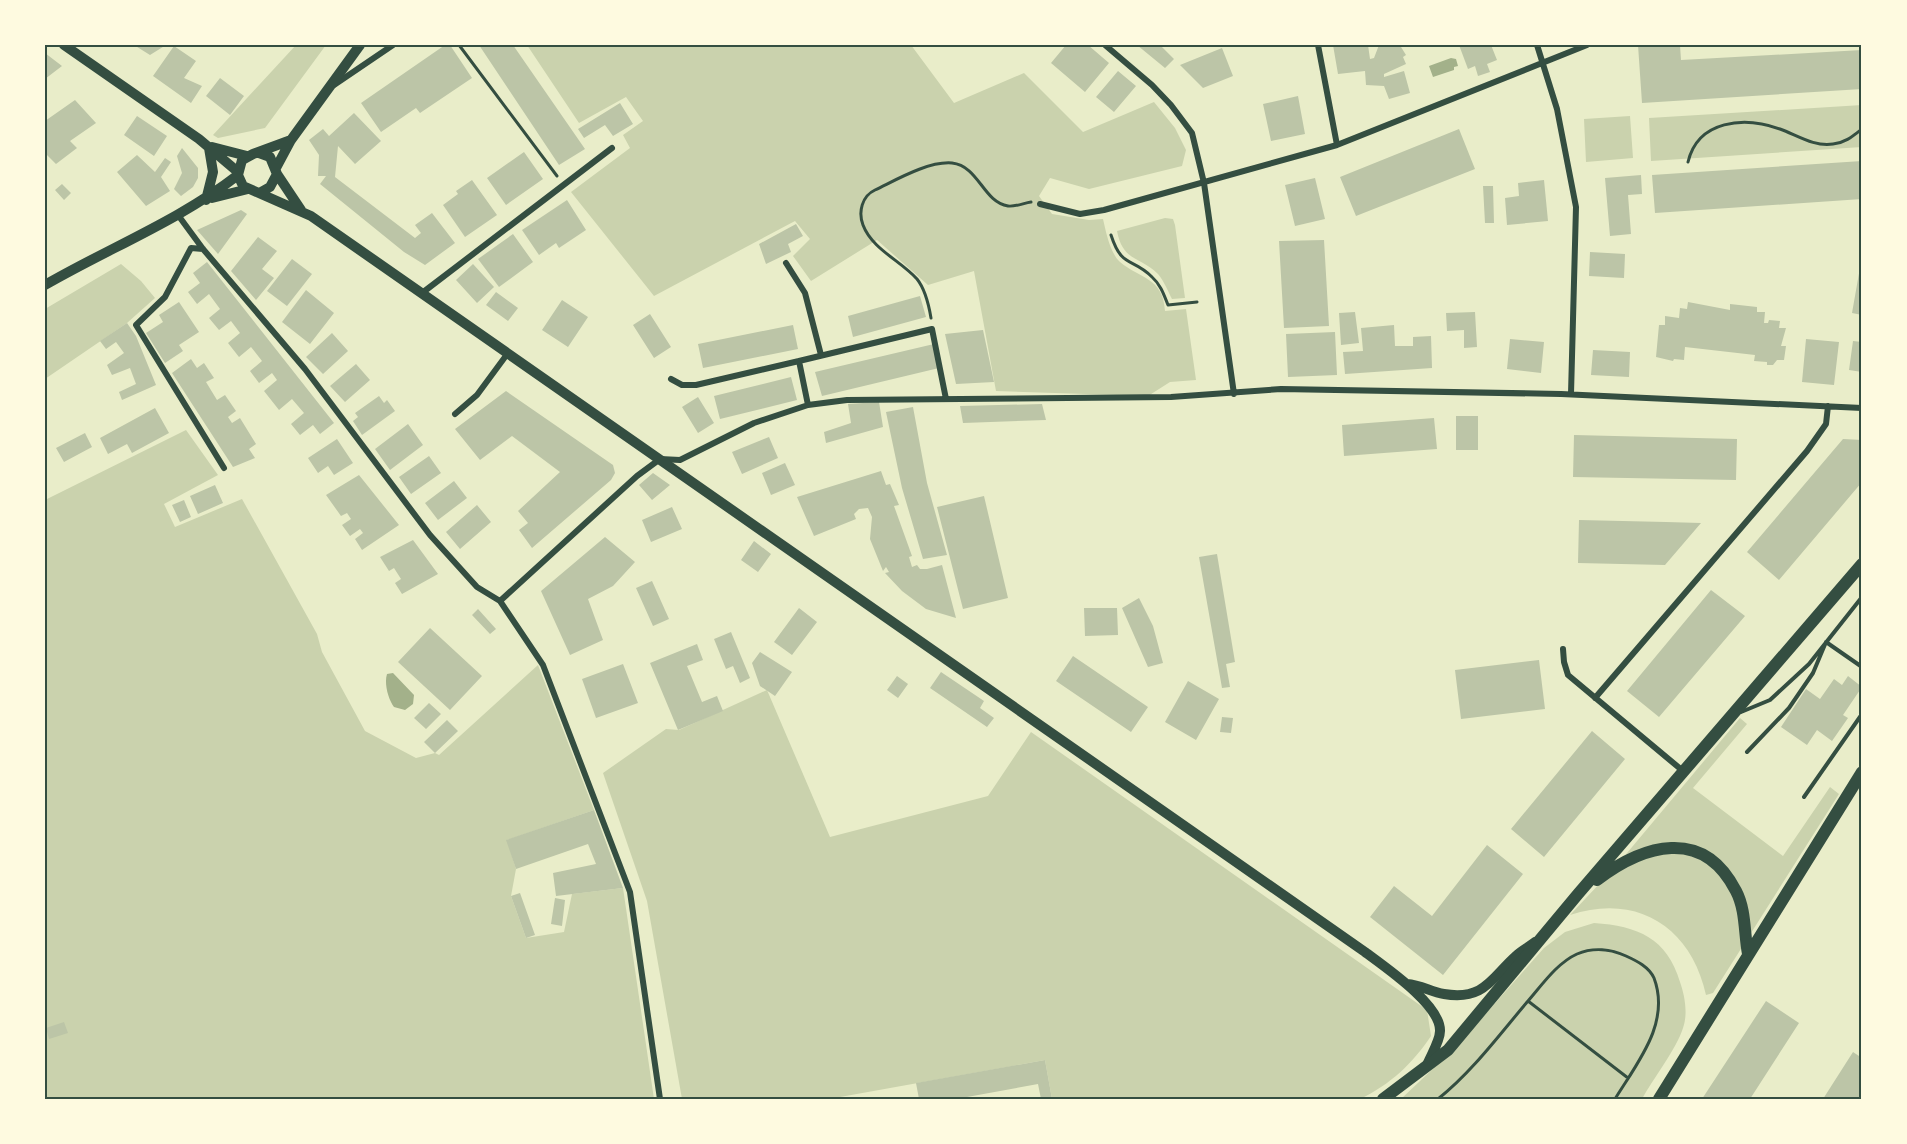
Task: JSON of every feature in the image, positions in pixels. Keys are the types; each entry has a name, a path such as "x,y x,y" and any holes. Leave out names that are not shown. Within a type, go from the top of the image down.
{"main road":[{"path":"64,45 209,146 238,173 248,189"},
{"path":"261,192 270,187 291,140 360,45"},
{"path":"209,146 247,156 291,140"},
{"path":"206,200 213,172 209,146"},
{"path":"259,153 270,157 302,210"},
{"path":"45,285 99,254 206,200 238,173 239,166 247,156"},
{"path":"206,200 248,189 261,192 302,210 1407,984 1434,1011 1439,1021 1441,1033 1427,1065"},
{"path":"1383,1099 1448,1050 1578,894 1862,564"},
{"path":"1659,1099 1862,772"},
{"path":"1578,894 1617,865 1645,851 1675,847 1703,854 1722,871 1736,891 1744,914 1748,954"},
{"path":"1407,984 1421,985 1444,994 1465,994 1482,989 1498,977 1515,956 1545,935"}],"street":[{"path":"328,89 393,45"},
{"path":"1105,45 1152,85 1182,118 1192,133 1204,183 1234,394"},
{"path":"1318,45 1337,145"},
{"path":"1537,45 1557,109 1576,207 1571,394"},
{"path":"1040,204 1080,214 1204,183 1337,145 1587,45"},
{"path":"422,293 612,148"},
{"path":"178,215 203,249 305,369 430,535 477,587 500,601 543,665 630,892 660,1099"},
{"path":"203,249 191,248 165,297 136,325 224,468"},
{"path":"786,263 805,293 821,355"},
{"path":"671,379 682,385 696,385 933,329 946,399"},
{"path":"455,414 477,395 508,353"},
{"path":"800,361 808,405"},
{"path":"500,601 637,476 660,459 680,460 745,428 808,405 847,400 1234,394 1281,389 1571,394 1862,408"},
{"path":"1595,699 1807,451 1826,424 1828,406"},
{"path":"1563,649 1568,675 1683,771"}],"lane":[{"path":"1730,717 1770,700 1809,664 1862,598"},
{"path":"1826,642 1862,667"},
{"path":"1747,752 1789,708 1813,673 1826,642"},
{"path":"1804,797 1862,714"}],"path":[{"path":"459,45 563,185"},
{"path":"1688,162 1691,150 1703,134 1716,127 1733,123 1768,126 1818,143 1833,144 1847,141 1862,129"},
{"path":"933,329 924,290 918,280 878,246 863,225 861,210 864,199 872,191 906,176 932,166 950,163 964,165 996,201 1009,206 1032,201"},
{"path":"1111,234 1117,253 1129,264 1151,275 1161,286 1168,305 1197,302"},
{"path":"1438,1099 1551,975 1578,954 1600,949 1620,953 1651,972 1657,987 1659,1008 1656,1028 1615,1099"},
{"path":"1528,1001 1628,1078"}],"shaded area":[{"path":"296,45 326,45 265,128 218,138 213,135"},
{"path":"527,45 911,45 954,103 1024,73 1083,132 1154,102 1175,128 1186,150 1182,166 1089,189 1050,178 1039,196 1052,214 1089,220 1103,219 1109,242 1117,258 1155,285 1160,291 1165,311 1186,309 1196,380 1170,382 1148,396 996,391 974,271 928,285 877,240 811,281 793,256 810,239 795,221 654,296 571,192 630,148 623,135 643,121 626,97 579,123"},
{"path":"1451,58 1456,59 1458,66 1454,67 1454,70 1433,77 1429,66"},
{"path":"1862,105 1862,147 1651,161 1649,118"},
{"path":"1630,116 1633,158 1586,162 1584,119"},
{"path":"1165,218 1173,219 1175,225 1185,298 1172,299 1158,274 1123,248 1117,231"},
{"path":"121,264 141,281 155,298 127,323 45,379 45,309"},
{"path":"186,430 218,475 164,504 175,527 242,499 317,634 322,652 365,731 416,758 435,753 439,755 538,665 594,810 507,840 516,869 511,896 526,938 564,932 572,894 623,888 654,1099 45,1099 45,500"},
{"path":"393,673 414,695 413,704 405,710 394,707 388,695 386,678 387,674"},
{"path":"767,690 830,837 988,796 1031,732 1427,1010 1431,1036 1400,1072 1382,1087 1360,1099 1052,1099 1045,1060 829,1099 682,1099 647,901 603,773 666,729 679,730"},
{"path":"1740,718 1747,724 1693,788 1783,856 1830,787 1839,794 1713,993 1706,995 1699,971 1688,951 1674,934 1658,921 1639,913 1617,909 1594,909 1570,915 1617,865"},
{"path":"1594,923 1624,927 1649,937 1667,955 1682,987 1686,1011 1685,1023 1670,1054 1642,1099 1401,1099 1458,1045 1544,948 1565,932"}],"building":[{"path":"134,45 166,45 150,55"},
{"path":"445,45 450,45 472,78 420,113 416,108 381,132 361,103"},
{"path":"479,45 513,45 585,149 559,165"},
{"path":"1066,45 1088,45 1109,63 1085,92 1051,63"},
{"path":"1137,45 1160,45 1174,59 1165,68"},
{"path":"1333,45 1368,45 1370,59 1374,58 1379,45 1405,45 1401,47 1406,55 1403,57 1406,64 1384,74 1384,77 1404,71 1410,93 1389,99 1384,86 1366,85 1365,71 1338,74"},
{"path":"1459,45 1491,45 1497,60 1487,64 1490,72 1478,76 1475,66 1468,69"},
{"path":"1638,45 1680,45 1681,60 1862,50 1862,89 1642,103"},
{"path":"174,46 196,61 184,78 202,86 191,103 153,76"},
{"path":"1222,48 1233,76 1203,88 1180,65"},
{"path":"45,53 62,66 45,79"},
{"path":"1118,71 1136,86 1114,112 1096,97"},
{"path":"220,78 244,96 230,115 206,96"},
{"path":"1298,96 1305,134 1271,141 1263,104"},
{"path":"75,100 96,123 70,141 77,148 56,164 45,153 45,121"},
{"path":"620,103 633,124 613,136 605,125 584,138 578,129"},
{"path":"354,113 381,141 355,164 338,146 335,177 415,238 421,233 415,225 432,213 455,243 425,265 404,252 320,184 326,176 318,176 319,155 309,140 323,129 329,136"},
{"path":"137,116 167,136 154,156 124,135"},
{"path":"1459,129 1475,169 1356,216 1340,177"},
{"path":"182,148 198,168 198,178 193,187 181,196 174,189 182,173 177,156"},
{"path":"524,152 543,179 506,205 487,178"},
{"path":"137,155 155,172 165,158 171,162 161,177 170,191 146,206 117,172"},
{"path":"1862,161 1862,199 1655,213 1652,175"},
{"path":"1641,175 1642,194 1628,195 1631,234 1610,236 1605,178"},
{"path":"1315,178 1325,219 1295,226 1285,185"},
{"path":"472,180 497,215 465,237 443,205 458,194 456,191"},
{"path":"1544,180 1548,221 1507,225 1505,198 1519,196 1518,183"},
{"path":"62,184 71,193 64,200 55,190"},
{"path":"1483,186 1493,186 1494,223 1485,223"},
{"path":"567,200 586,230 559,248 556,243 539,255 522,230"},
{"path":"241,210 247,214 218,254 197,230"},
{"path":"796,224 803,236 788,244 791,252 766,264 759,244"},
{"path":"513,234 533,262 499,287 478,259"},
{"path":"258,237 277,251 262,269 274,278 256,300 231,271"},
{"path":"1324,240 1329,326 1284,328 1279,241"},
{"path":"1590,252 1625,254 1624,278 1589,276"},
{"path":"292,259 312,274 287,306 267,291"},
{"path":"207,262 334,423 320,434 313,425 300,435 291,424 304,413 292,399 279,410 264,391 277,380 272,373 259,383 250,371 262,361 251,347 239,357 228,343 240,333 231,321 219,330 209,318 220,309 209,294 197,304 188,292 200,283 193,273"},
{"path":"1862,263 1862,315 1852,313"},
{"path":"473,264 494,287 477,303 456,280"},
{"path":"306,290 334,313 310,344 282,322"},
{"path":"496,292 518,308 508,321 486,305"},
{"path":"920,296 926,317 853,337 848,316"},
{"path":"562,300 588,317 568,347 542,330"},
{"path":"179,302 199,332 179,345 183,351 165,363 146,333 163,322 159,315"},
{"path":"1688,302 1730,310 1730,304 1757,307 1757,312 1765,312 1764,323 1768,323 1769,320 1780,321 1779,328 1786,328 1781,346 1786,346 1784,360 1777,360 1773,365 1767,365 1767,362 1754,361 1755,355 1685,347 1684,360 1674,359 1673,361 1656,357 1659,325 1665,325 1665,316 1679,318 1680,308 1687,309"},
{"path":"1355,312 1359,343 1341,345 1339,313"},
{"path":"1475,312 1477,347 1464,348 1464,330 1447,331 1446,313"},
{"path":"650,314 671,347 654,358 633,325"},
{"path":"127,323 136,336 156,385 122,400 119,392 136,384 130,368 112,375 107,365 124,353 116,342 106,349 100,341"},
{"path":"793,325 798,349 703,368 698,344"},
{"path":"1394,325 1395,346 1413,346 1413,337 1431,336 1432,368 1345,374 1343,352 1363,351 1361,328"},
{"path":"983,330 994,382 956,384 945,334"},
{"path":"1335,332 1337,375 1288,377 1286,334"},
{"path":"332,333 348,351 323,374 306,357"},
{"path":"1510,339 1544,342 1541,373 1507,369"},
{"path":"1806,339 1839,342 1834,385 1802,382"},
{"path":"1853,341 1862,342 1862,372 1849,370"},
{"path":"934,344 939,368 822,396 815,372"},
{"path":"1593,350 1630,352 1629,377 1591,375"},
{"path":"191,359 197,368 204,363 214,378 206,382 217,400 225,395 236,411 228,417 232,423 240,418 256,444 249,449 255,458 233,467 172,373"},
{"path":"356,364 370,380 345,402 330,386"},
{"path":"791,377 797,400 720,419 714,396"},
{"path":"506,391 613,465 615,473 611,480 532,548 519,530 528,523 518,511 560,472 512,436 480,460 455,429"},
{"path":"379,396 384,403 387,400 395,411 362,435 353,421 358,417 355,413"},
{"path":"698,397 714,423 698,433 682,407"},
{"path":"879,402 883,427 826,443 824,432 851,423 848,404"},
{"path":"1042,404 1046,420 963,423 960,406"},
{"path":"913,407 927,483 947,555 923,559 902,488 886,412"},
{"path":"155,408 169,433 132,453 127,444 108,454 100,438"},
{"path":"1456,416 1478,416 1478,450 1456,450"},
{"path":"1434,418 1437,449 1344,456 1342,425"},
{"path":"408,424 423,445 390,470 375,449"},
{"path":"85,433 92,447 64,462 56,448"},
{"path":"1574,435 1737,439 1736,480 1573,477"},
{"path":"769,437 778,458 742,474 732,452"},
{"path":"337,439 353,463 334,475 328,466 318,473 308,458"},
{"path":"1843,439 1862,440 1862,482 1779,580 1747,552"},
{"path":"429,456 441,473 411,494 399,477"},
{"path":"785,463 795,485 771,495 762,473"},
{"path":"881,471 886,485 890,484 899,505 894,506 912,556 909,557 912,567 917,565 920,569 927,569 942,565 956,618 926,609 902,591 885,573 889,572 886,567 883,571 870,539 872,517 868,508 859,509 854,514 856,519 814,536 797,497"},
{"path":"653,473 670,485 652,500 639,485"},
{"path":"359,475 399,525 362,550 355,539 363,533 360,529 350,536 342,525 351,519 347,513 341,516 326,495"},
{"path":"454,481 467,498 438,520 425,503"},
{"path":"215,485 223,503 198,514 190,496"},
{"path":"984,496 1008,598 963,609 937,507"},
{"path":"184,500 191,517 180,522 172,505"},
{"path":"477,505 491,522 460,549 446,532"},
{"path":"672,507 682,529 651,542 642,520"},
{"path":"1579,520 1701,523 1665,565 1578,563"},
{"path":"605,537 635,562 613,586 588,599 603,640 570,655 541,591"},
{"path":"413,540 438,574 402,594 395,583 401,579 394,568 389,571 380,557"},
{"path":"754,541 771,554 758,572 741,560"},
{"path":"1217,554 1235,662 1226,664 1230,687 1222,688 1199,557"},
{"path":"652,581 669,619 653,626 636,588"},
{"path":"1711,590 1745,616 1659,717 1627,691"},
{"path":"1139,598 1153,626 1163,663 1148,667 1122,608"},
{"path":"799,608 817,622 792,655 774,642"},
{"path":"1084,608 1117,608 1118,635 1085,636"},
{"path":"478,609 496,629 490,634 472,615"},
{"path":"430,628 482,676 450,710 398,662"},
{"path":"731,632 750,678 740,683 733,666 726,669 714,639"},
{"path":"697,644 703,660 687,666 702,702 717,696 723,711 678,730 650,663"},
{"path":"760,652 792,672 775,696 760,686 752,663"},
{"path":"1073,656 1148,707 1131,732 1056,681"},
{"path":"1539,660 1545,709 1461,719 1455,670"},
{"path":"623,664 638,703 596,718 582,679"},
{"path":"941,672 984,701 980,708 994,718 987,727 930,688"},
{"path":"897,676 908,684 898,698 887,690"},
{"path":"1848,676 1862,687 1843,715 1848,718 1832,741 1817,730 1807,745 1781,727 1806,689 1820,699 1834,679 1842,685"},
{"path":"1188,681 1219,699 1196,740 1165,722"},
{"path":"429,703 441,714 426,729 414,718"},
{"path":"1222,717 1233,718 1231,733 1220,732"},
{"path":"447,720 458,731 435,753 424,742"},
{"path":"1592,731 1625,759 1544,857 1511,829"},
{"path":"594,810 623,888 556,896 553,873 596,864 588,844 516,869 506,840"},
{"path":"1487,845 1523,874 1443,975 1370,917 1394,886 1432,916"},
{"path":"520,893 535,935 526,938 511,896"},
{"path":"555,898 565,900 562,926 551,924"},
{"path":"1766,1001 1799,1023 1750,1099 1702,1099"},
{"path":"64,1022 68,1033 49,1039 46,1028"},
{"path":"1853,1052 1862,1058 1862,1099 1823,1099"},
{"path":"1045,1060 1052,1099 1041,1099 1038,1084 956,1099 919,1099 916,1083"}]}
